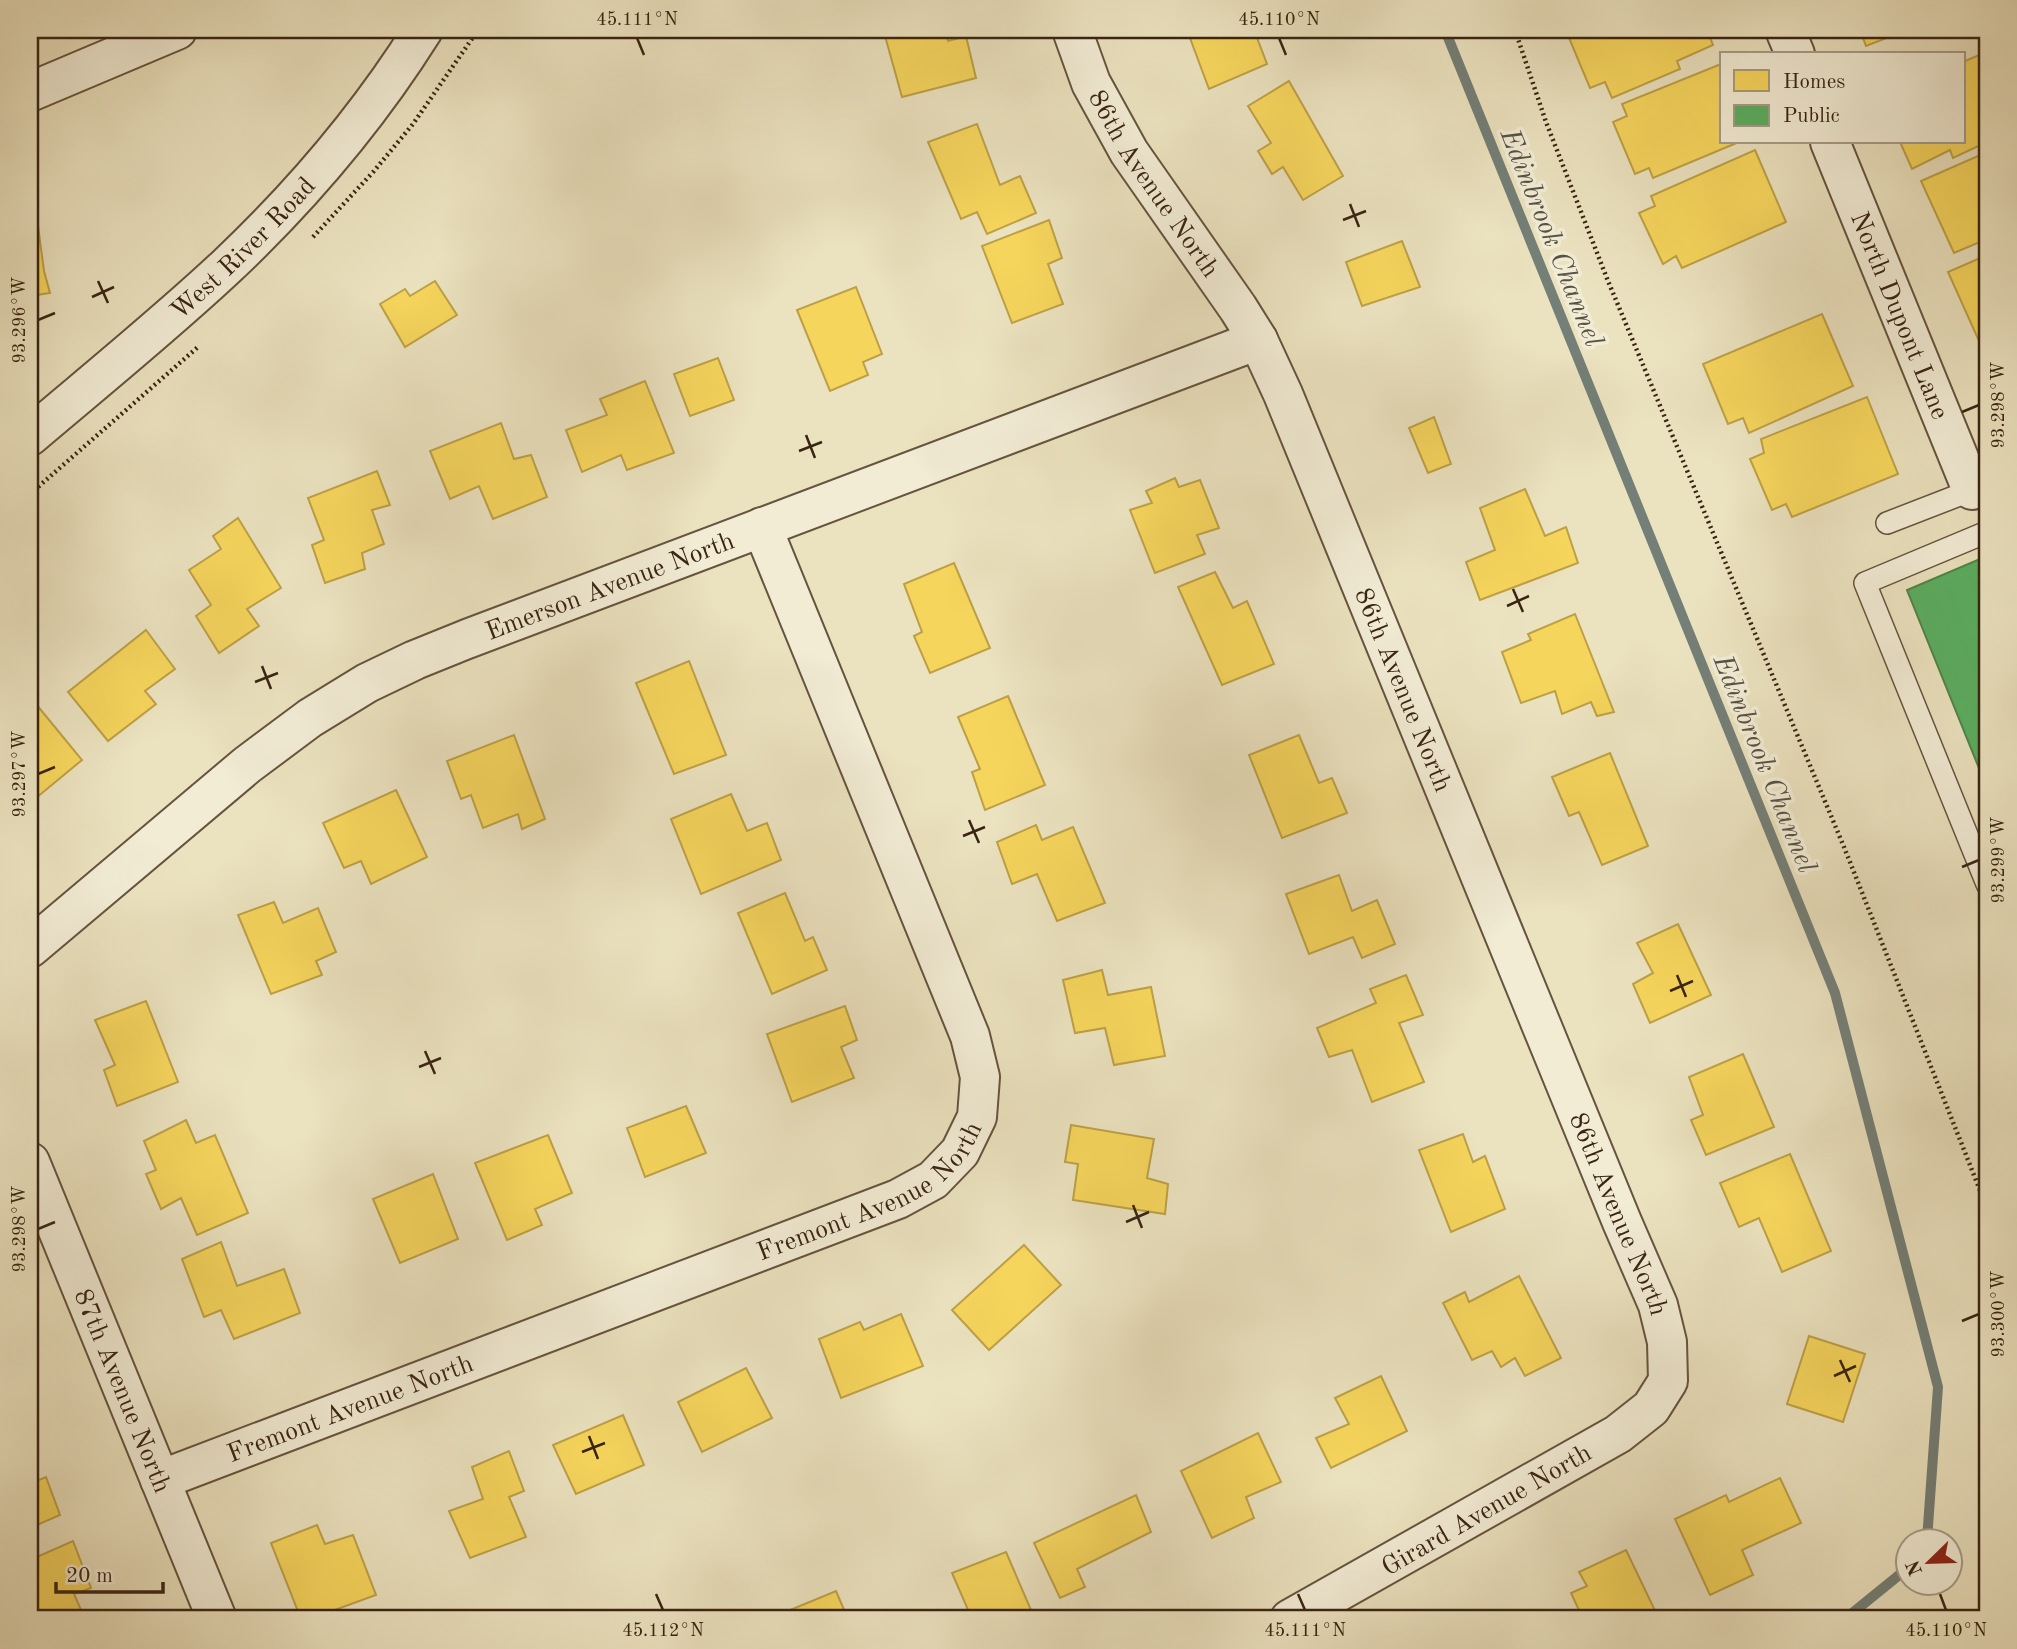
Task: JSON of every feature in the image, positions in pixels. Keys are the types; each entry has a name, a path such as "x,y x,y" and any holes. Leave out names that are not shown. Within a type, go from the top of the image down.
{"street":[{"path":"30,92 177,30"},
{"name":"West River Road","path":"30,436 227,266 306,185 361,119 424,30"},
{"name":"86th Avenue North","path":"1072,30 1091,83 1129,152 1210,266 1258,340 1283,394 1658,1305 1667,1342 1668,1381"},
{"path":"1785,30 1794,52"},
{"name":"North Dupont Lane","path":"1831,144 1980,487"},
{"name":"Emerson Avenue North","path":"30,948 247,765 310,718 366,683 441,649 1258,340"},
{"name":"Fremont Avenue North","path":"160,1480 898,1199 933,1180 960,1152 977,1116 980,1077 970,1036 762,527"},
{"name":"87th Avenue North","path":"30,1162 217,1619"},
{"name":"Girard Avenue North","path":"1290,1619 1618,1433 1651,1408 1668,1381"}],"lane":[{"path":"1887,523 1980,487"},
{"path":"1987,532 1865,583 1987,884"}],"path":[{"path":"1515,30 1546,122 1608,281 1844,847 1987,1208"}],"building: Homes":[{"path":"903,30 946,30 948,41 966,36 976,78 902,97 885,36"},
{"path":"1187,30 1254,30 1267,64 1209,89"},
{"path":"1583,30 1707,30 1713,45 1677,61 1680,69 1612,98 1605,82 1590,88 1569,38 1584,32"},
{"path":"1860,30 1907,30 1866,46"},
{"path":"1986,52 1987,142 1953,158 1950,150 1912,169 1901,144 1965,144 1965,61"},
{"path":"1720,64 1720,144 1734,144 1653,178 1649,168 1635,174 1613,122 1627,116 1622,104"},
{"path":"1289,81 1343,176 1303,200 1283,167 1272,174 1258,151 1271,143 1248,106"},
{"path":"977,124 1000,185 1020,176 1036,213 987,234 977,212 961,219 928,142"},
{"path":"1755,150 1786,222 1682,268 1676,256 1663,264 1639,213 1655,206 1651,196"},
{"path":"1987,152 1987,239 1954,253 1921,181"},
{"path":"30,165 44,271 50,293 30,296"},
{"path":"1049,220 1062,258 1048,264 1063,304 1012,323 982,246"},
{"path":"1402,241 1420,287 1362,306 1346,262"},
{"path":"1987,255 1987,348 1983,350 1948,272"},
{"path":"435,281 457,315 405,347 380,304 405,289 410,296"},
{"path":"856,287 882,354 863,362 868,375 830,391 797,310"},
{"path":"1822,314 1853,386 1749,433 1743,418 1728,424 1703,364"},
{"path":"718,358 734,400 690,416 674,374"},
{"path":"645,381 674,453 627,470 621,455 582,472 566,430 607,415 600,399"},
{"path":"1867,397 1898,474 1792,517 1786,504 1772,510 1750,459 1764,453 1761,439"},
{"path":"1434,417 1451,464 1428,473 1409,428"},
{"path":"501,423 514,459 531,455 547,497 493,519 479,486 450,499 430,451"},
{"path":"377,471 390,505 372,510 384,544 362,553 365,569 325,583 312,545 324,540 308,498"},
{"path":"1175,478 1179,487 1200,480 1219,528 1197,535 1205,554 1155,573 1130,510 1152,503 1146,491"},
{"path":"1525,489 1545,536 1566,527 1578,563 1480,600 1466,562 1495,550 1480,508"},
{"path":"238,518 281,588 247,609 259,626 219,653 196,616 211,605 189,570 221,549 213,536"},
{"path":"954,563 990,648 930,673 914,636 922,632 904,584"},
{"path":"1215,572 1233,608 1247,601 1274,664 1222,685 1178,587"},
{"path":"1575,614 1614,712 1597,716 1591,702 1562,714 1555,691 1521,703 1502,652 1531,640 1528,634"},
{"path":"146,630 175,669 145,691 156,704 108,741 68,692"},
{"path":"689,661 726,755 674,774 636,683"},
{"path":"1008,696 1045,785 985,810 972,772 980,769 958,717"},
{"path":"36,704 82,760 30,803 30,709"},
{"path":"514,735 545,819 522,829 518,814 483,828 471,795 461,799 447,761"},
{"path":"1299,735 1319,783 1332,778 1347,813 1282,838 1249,755"},
{"path":"1610,753 1648,846 1602,865 1579,812 1569,816 1552,777"},
{"path":"396,790 427,857 371,884 361,861 344,868 323,823"},
{"path":"731,794 747,831 767,823 781,860 701,894 671,819"},
{"path":"1036,825 1042,840 1073,827 1105,903 1057,921 1037,874 1012,884 997,842"},
{"path":"1339,875 1352,911 1377,900 1395,944 1362,958 1353,937 1309,954 1286,894"},
{"path":"785,893 805,941 813,937 827,970 772,994 738,913"},
{"path":"274,902 283,923 318,908 336,952 316,961 322,975 271,994 238,915"},
{"path":"1678,924 1711,995 1650,1023 1633,984 1653,973 1637,943"},
{"path":"1102,970 1108,995 1151,987 1165,1056 1114,1065 1105,1028 1075,1033 1063,980"},
{"path":"1406,975 1423,1015 1399,1023 1424,1082 1372,1102 1352,1050 1329,1057 1317,1028 1376,1003 1370,989"},
{"path":"146,1001 178,1082 117,1106 104,1070 115,1065 95,1020"},
{"path":"845,1006 857,1040 841,1047 854,1078 792,1102 767,1034"},
{"path":"1743,1054 1774,1127 1706,1155 1691,1120 1703,1115 1689,1077"},
{"path":"686,1106 706,1153 645,1177 627,1128"},
{"path":"186,1120 196,1143 215,1135 248,1213 197,1235 181,1198 161,1209 146,1174 156,1170 144,1141"},
{"path":"1071,1125 1154,1139 1147,1178 1168,1184 1165,1214 1073,1200 1078,1164 1065,1162"},
{"path":"1463,1134 1473,1162 1485,1156 1505,1209 1451,1232 1419,1150"},
{"path":"548,1135 572,1193 535,1209 542,1225 507,1240 475,1163"},
{"path":"1790,1154 1831,1251 1782,1272 1759,1218 1739,1227 1720,1183"},
{"path":"433,1174 458,1239 400,1263 373,1199"},
{"path":"221,1242 237,1286 284,1269 300,1313 234,1339 221,1310 204,1317 182,1259"},
{"path":"1024,1245 1061,1285 989,1350 952,1310"},
{"path":"1519,1276 1561,1358 1525,1376 1515,1358 1501,1367 1492,1351 1472,1360 1443,1303 1465,1292 1469,1302"},
{"path":"901,1314 923,1366 841,1398 819,1339 860,1322 864,1330"},
{"path":"1809,1336 1865,1354 1843,1422 1787,1404"},
{"path":"746,1368 772,1418 702,1452 678,1402"},
{"path":"1381,1376 1407,1431 1331,1468 1316,1438 1349,1424 1335,1398"},
{"path":"623,1415 644,1465 576,1494 553,1445"},
{"path":"1258,1433 1281,1482 1246,1497 1254,1518 1212,1538 1181,1471"},
{"path":"509,1451 524,1491 509,1497 526,1537 470,1558 449,1511 483,1499 472,1467"},
{"path":"30,1477 32,1483 46,1477 60,1515 30,1528"},
{"path":"1780,1478 1801,1523 1742,1550 1753,1575 1710,1595 1675,1519 1726,1495 1729,1502"},
{"path":"1136,1495 1151,1532 1077,1569 1085,1587 1060,1598 1034,1543"},
{"path":"317,1525 325,1544 353,1535 376,1595 310,1619 301,1619 271,1543"},
{"path":"73,1541 91,1588 74,1594 85,1619 30,1619 30,1560"},
{"path":"1626,1550 1659,1619 1583,1619 1571,1593 1587,1586 1579,1572"},
{"path":"1006,1552 1031,1610 1007,1619 972,1619 952,1573"},
{"path":"836,1591 848,1619 780,1619 778,1615"}],"building: Public":[{"path":"1987,556 1987,788 1907,590"}],"waterway":[{"name":"Edinbrook Channel","path":"1445,30 1835,993 1938,1387 1928,1526"},
{"name":"Edinbrook Channel","path":"1845,1619 1895,1578"}]}
